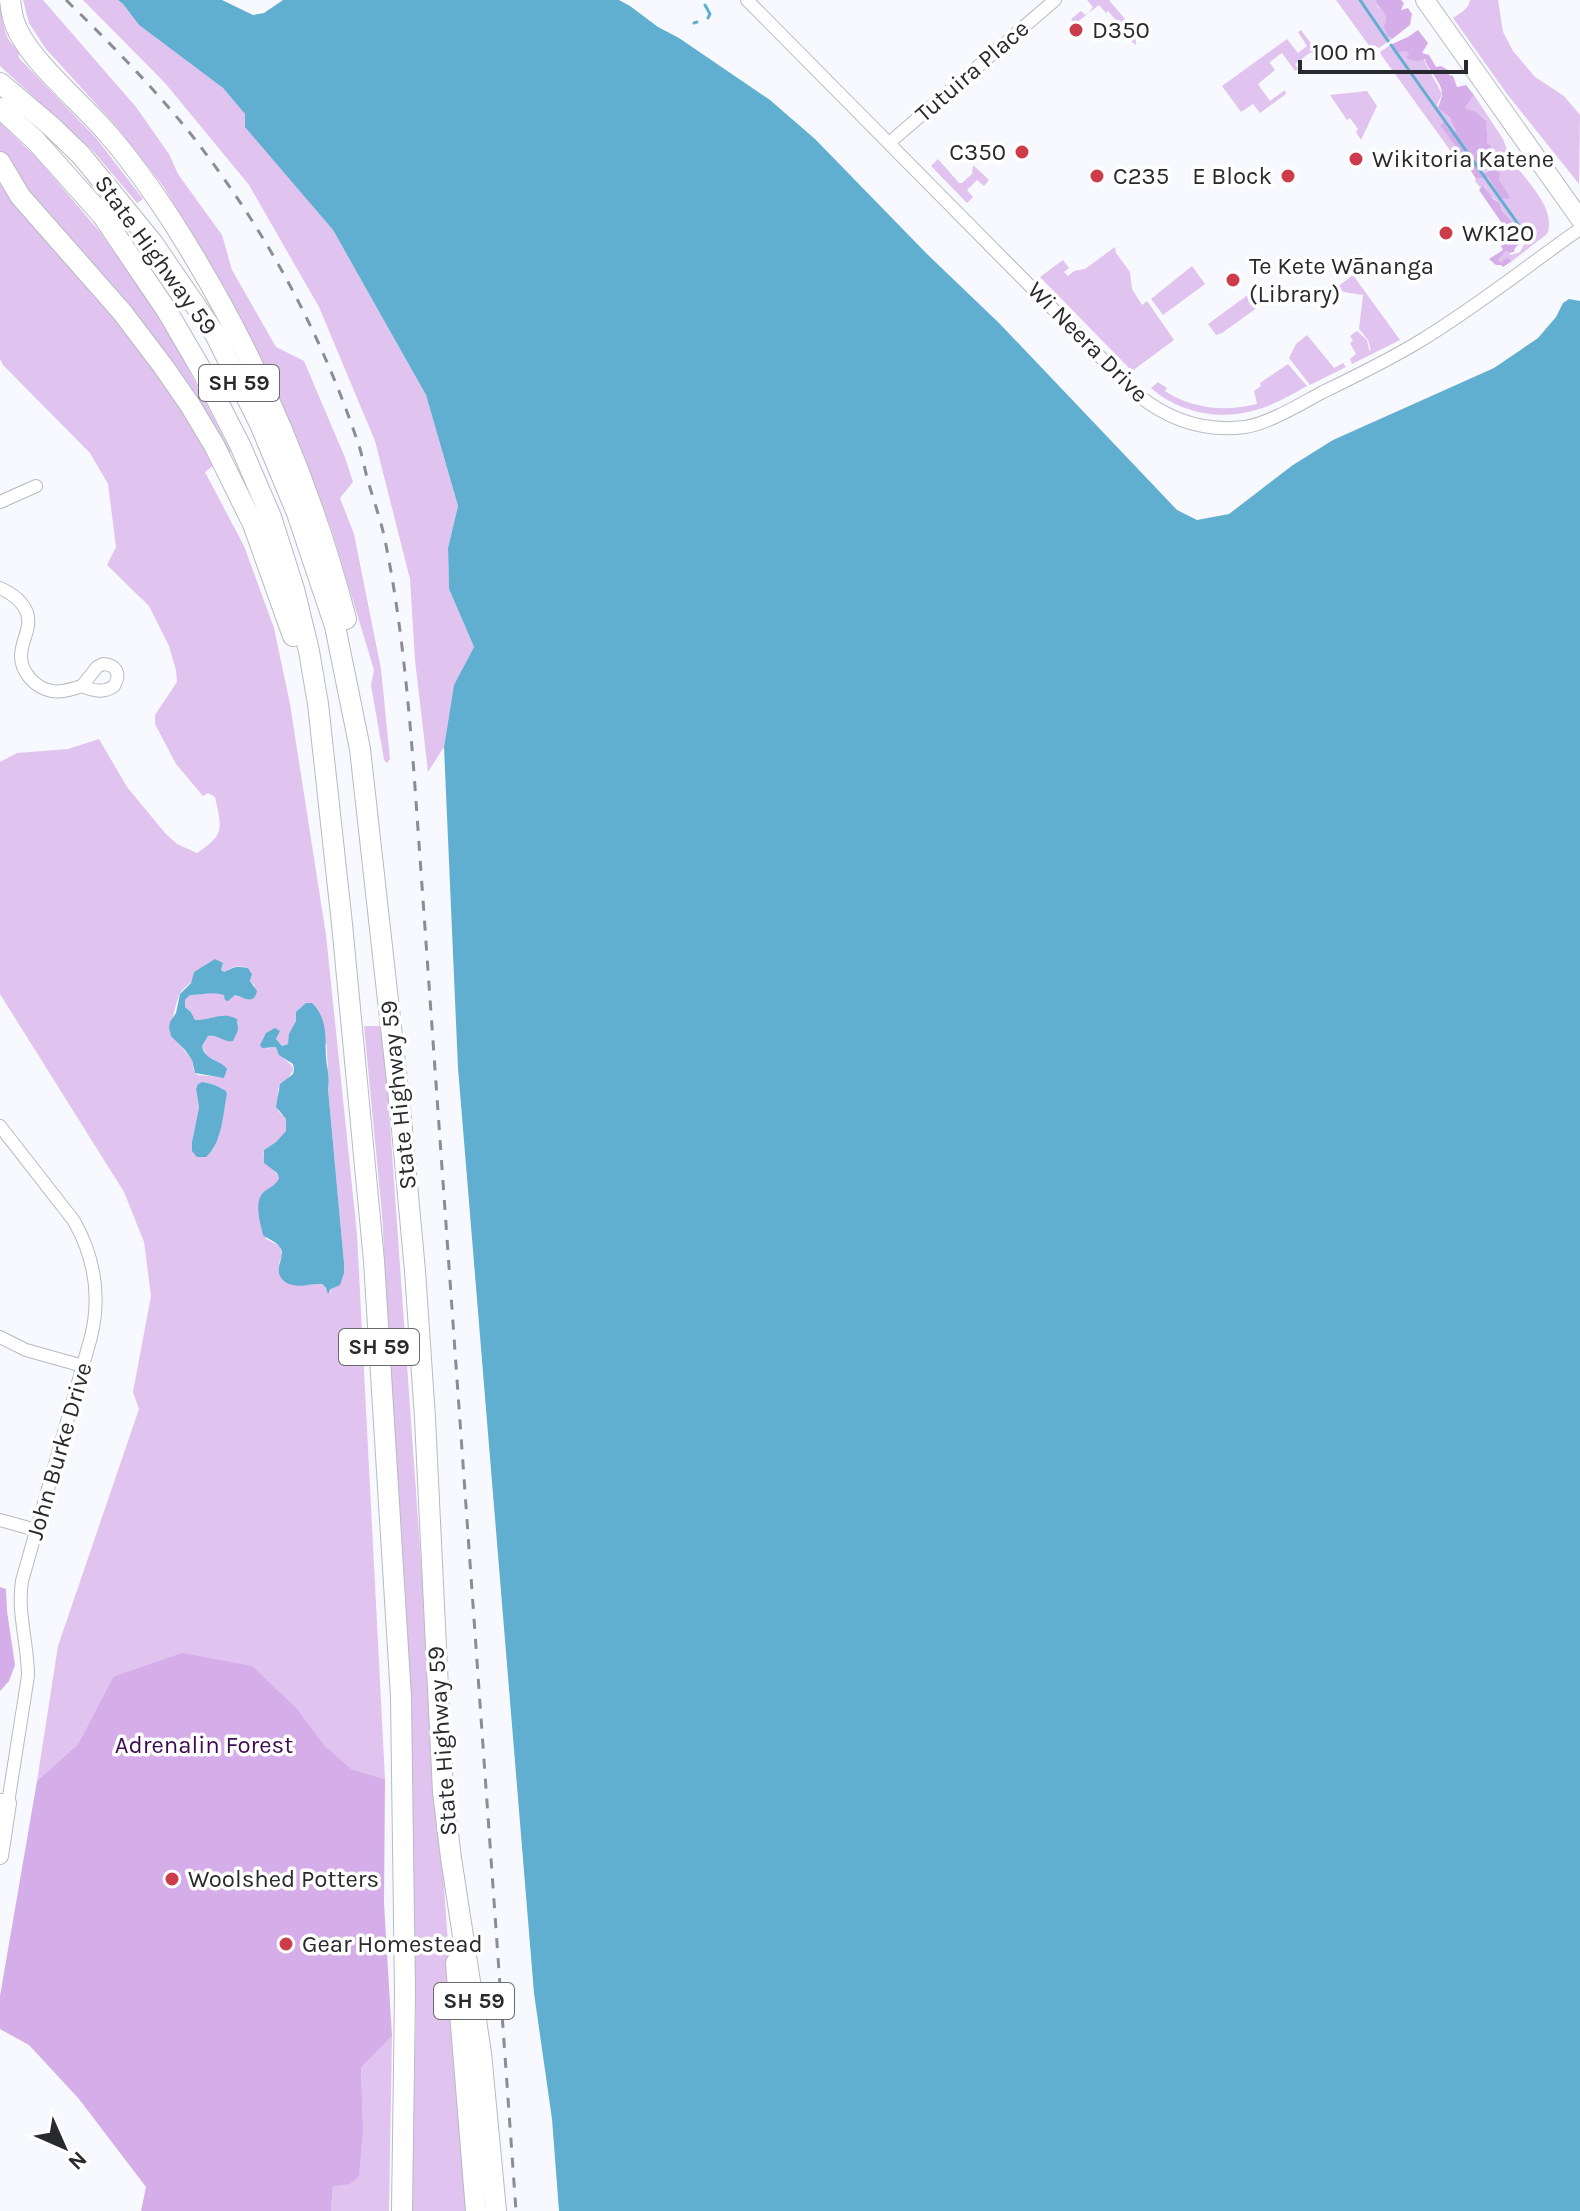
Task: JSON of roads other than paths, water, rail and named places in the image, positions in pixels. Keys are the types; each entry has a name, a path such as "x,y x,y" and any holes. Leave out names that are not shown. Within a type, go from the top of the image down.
{"main road":[{"path":"10,0 15,25 33,54 109,135 172,221 239,338 269,401 302,482 337,586 365,714 360,749"},
{"path":"1425,0 1580,219"},
{"name":"State Highway 59","path":"0,83 81,155 152,242 215,334 260,424 297,513 335,626 360,749 394,1047 415,1271 443,1792 481,2053 496,2211"},
{"name":"State Highway 59","path":"0,108 35,140 102,215 167,311 202,371 240,445 271,517 294,589 309,651 318,704 374,1261 401,1697 405,1993 402,2211"},
{"path":"0,162 20,196 122,312 163,366 214,445 253,524 318,704"},
{"path":"443,1792 476,2211"}],"street":[{"name":"Wi Neera Drive","path":"747,0 1138,395 1161,412 1204,427 1247,427 1373,368 1433,333 1580,229"},
{"name":"Tutuira Place","path":"889,143 1055,0"},
{"path":"0,502 36,486"},
{"path":"0,588 18,599 27,612 28,626 21,655 24,669 33,682 51,692 82,686"},
{"name":"John Burke Drive","path":"0,1126 74,1221 95,1277 97,1308 21,1590 28,1676 4,1802"},
{"path":"0,1337 26,1350 83,1366"},
{"path":"0,1520 36,1530"},
{"path":"0,1856 4,1802"}],"water":[{"path":"118,0 222,0 253,15 264,13 283,0 619,0 770,100 815,139 1000,324 1177,510 1197,520 1229,514 1293,465 1333,440 1494,368 1538,338 1556,317 1563,303 1569,299 1580,301 1580,2211 559,2211 552,2119 534,1993 458,1068 444,747 454,685 474,647 449,589 448,548 458,506 426,395 333,230 245,127 245,114 223,88 139,25"},
{"path":"215,959 223,963 221,970 224,972 235,967 248,968 252,974 250,981 257,991 251,999 235,995 228,1001 224,995 211,993 190,995 185,1000 185,1007 195,1020 226,1016 237,1019 238,1030 233,1041 208,1036 202,1046 206,1055 227,1069 224,1078 195,1073 192,1060 171,1036 169,1028 180,994 191,983 194,972"},
{"path":"306,1003 312,1003 317,1009 325,1028 344,1263 340,1285 328,1294 322,1284 294,1285 284,1281 279,1272 281,1249 263,1235 258,1212 261,1195 279,1178 264,1163 264,1150 286,1131 286,1119 276,1107 280,1084 293,1074 294,1069 293,1064 279,1055 276,1047 262,1048 260,1045 266,1033 275,1028 280,1031 276,1039 282,1046 288,1044 296,1012"},
{"path":"202,1082 217,1086 227,1094 215,1144 206,1157 197,1157 192,1151 192,1142 199,1107 196,1089"}],"waterway":[{"path":"1360,0 1388,41"},
{"path":"705,5 710,14 708,18"},
{"path":"1391,45 1523,231"}],"railway":[{"path":"66,0 161,98 190,133 265,241 307,318 342,398 386,545 396,601 414,773 516,2211"}],"place":[{"name":"D350","path":"1076,30"},
{"name":"C350","path":"1022,152"},
{"name":"Wikitoria Katene","path":"1356,159"},
{"name":"C235","path":"1097,176"},
{"name":"E Block","path":"1288,176"},
{"name":"WK120","path":"1446,233"},
{"name":"Te Kete Wānanga (Library)","path":"1233,280"},
{"name":"Woolshed Potters","path":"172,1879"},
{"name":"Gear Homestead","path":"286,1944"}],"park label":[{"name":"Adrenalin Forest","path":"204,1745"}]}
